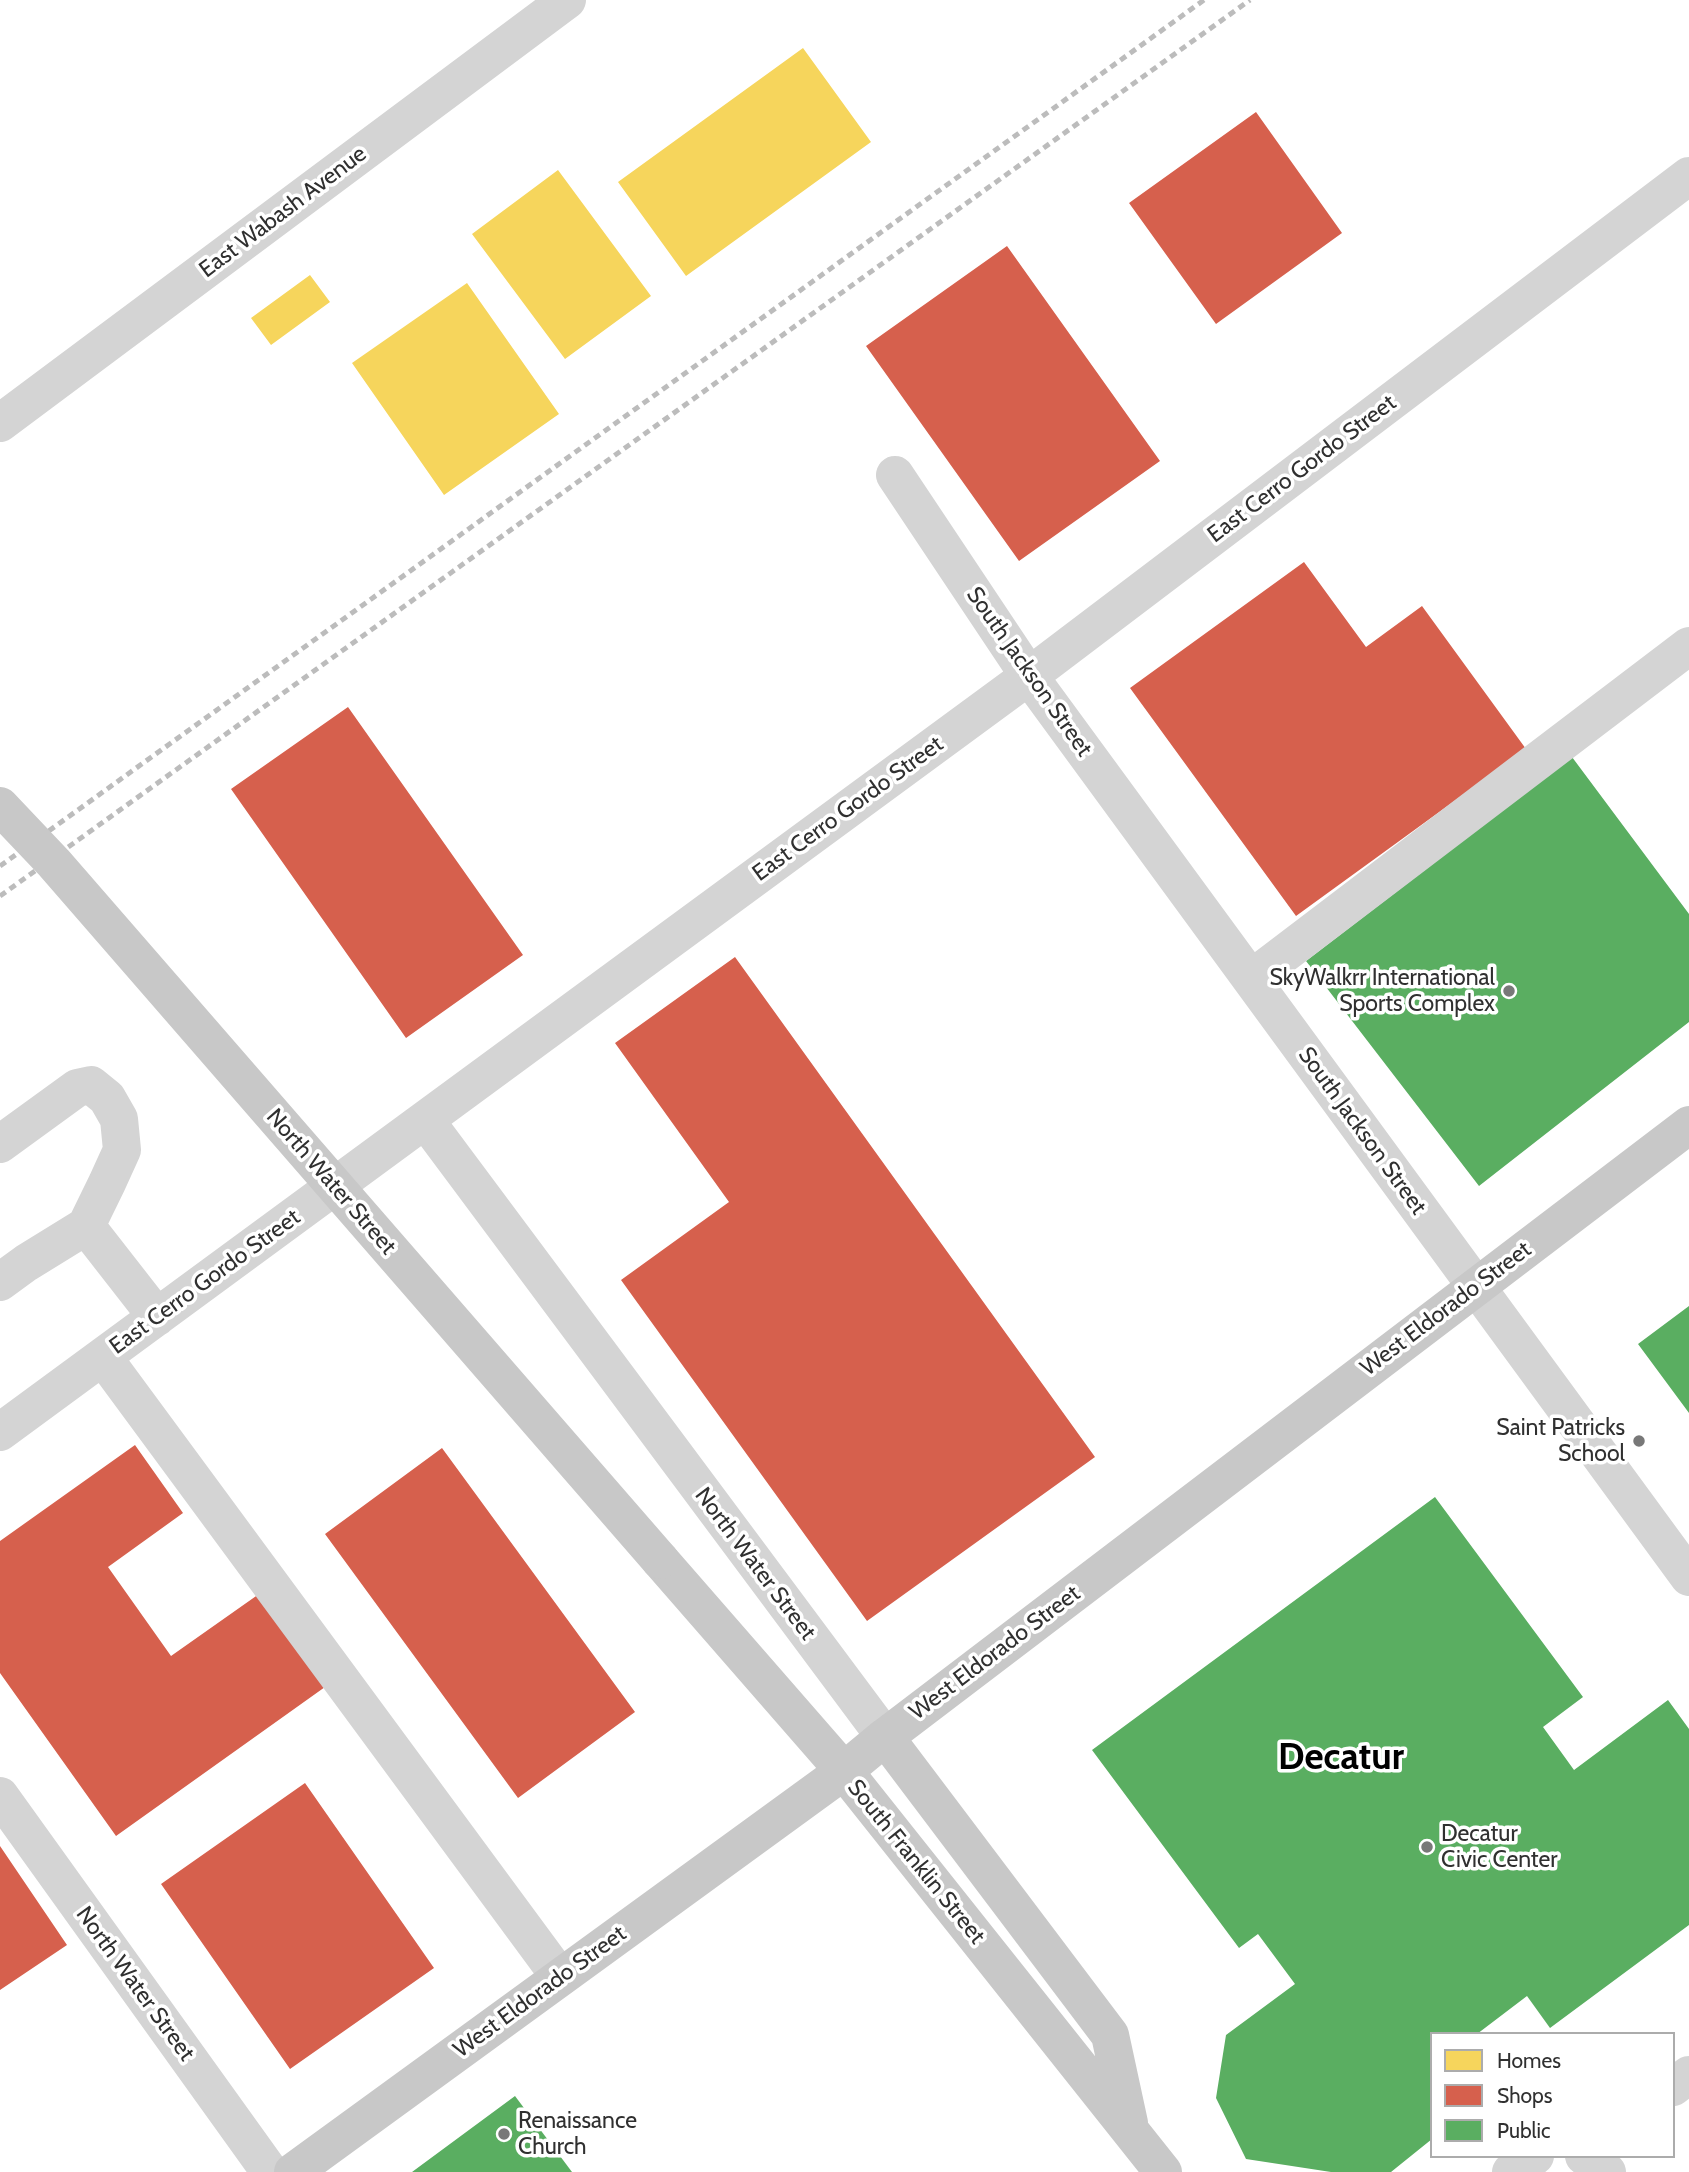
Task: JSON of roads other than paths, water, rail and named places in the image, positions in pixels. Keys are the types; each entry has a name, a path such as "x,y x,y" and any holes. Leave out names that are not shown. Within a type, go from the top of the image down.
{"main road":[{"name":"North Water Street","path":"0,806 63,874 660,1560"},
{"name":"West Eldorado Street","path":"293,2172 844,1771 885,1737 1689,1125"},
{"name":"South Franklin Street","path":"660,1560 844,1771 1163,2172"},
{"path":"885,1737 1110,2035 1131,2131"}],"street":[{"name":"East Wabash Avenue","path":"0,424 567,0"},
{"name":"East Cerro Gordo Street","path":"0,1432 1029,676 1689,176"},
{"name":"South Jackson Street","path":"895,475 1029,676 1689,1577"},
{"path":"1251,979 1689,646"},
{"path":"0,1144 77,1088 91,1085 107,1098 119,1119 122,1150 86,1226 0,1282"},
{"name":"North Water Street","path":"426,1121 885,1737"},
{"path":"86,1226 157,1317"},
{"path":"103,1357 560,1978"},
{"name":"North Water Street","path":"0,1796 270,2172"},
{"path":"1511,2172 1532,2158"}],"railway":[{"path":"0,866 1204,0"},
{"path":"0,896 1250,0"}],"place":[{"name":"SkyWalkrr International Sports Complex","path":"1509,991"},
{"name":"Saint Patricks School","path":"1639,1441"},
{"name":"Decatur Civic Center","path":"1427,1847"},
{"name":"Renaissance Church","path":"504,2134"}],"district":[{"name":"Decatur","path":"1341,1758"}]}
